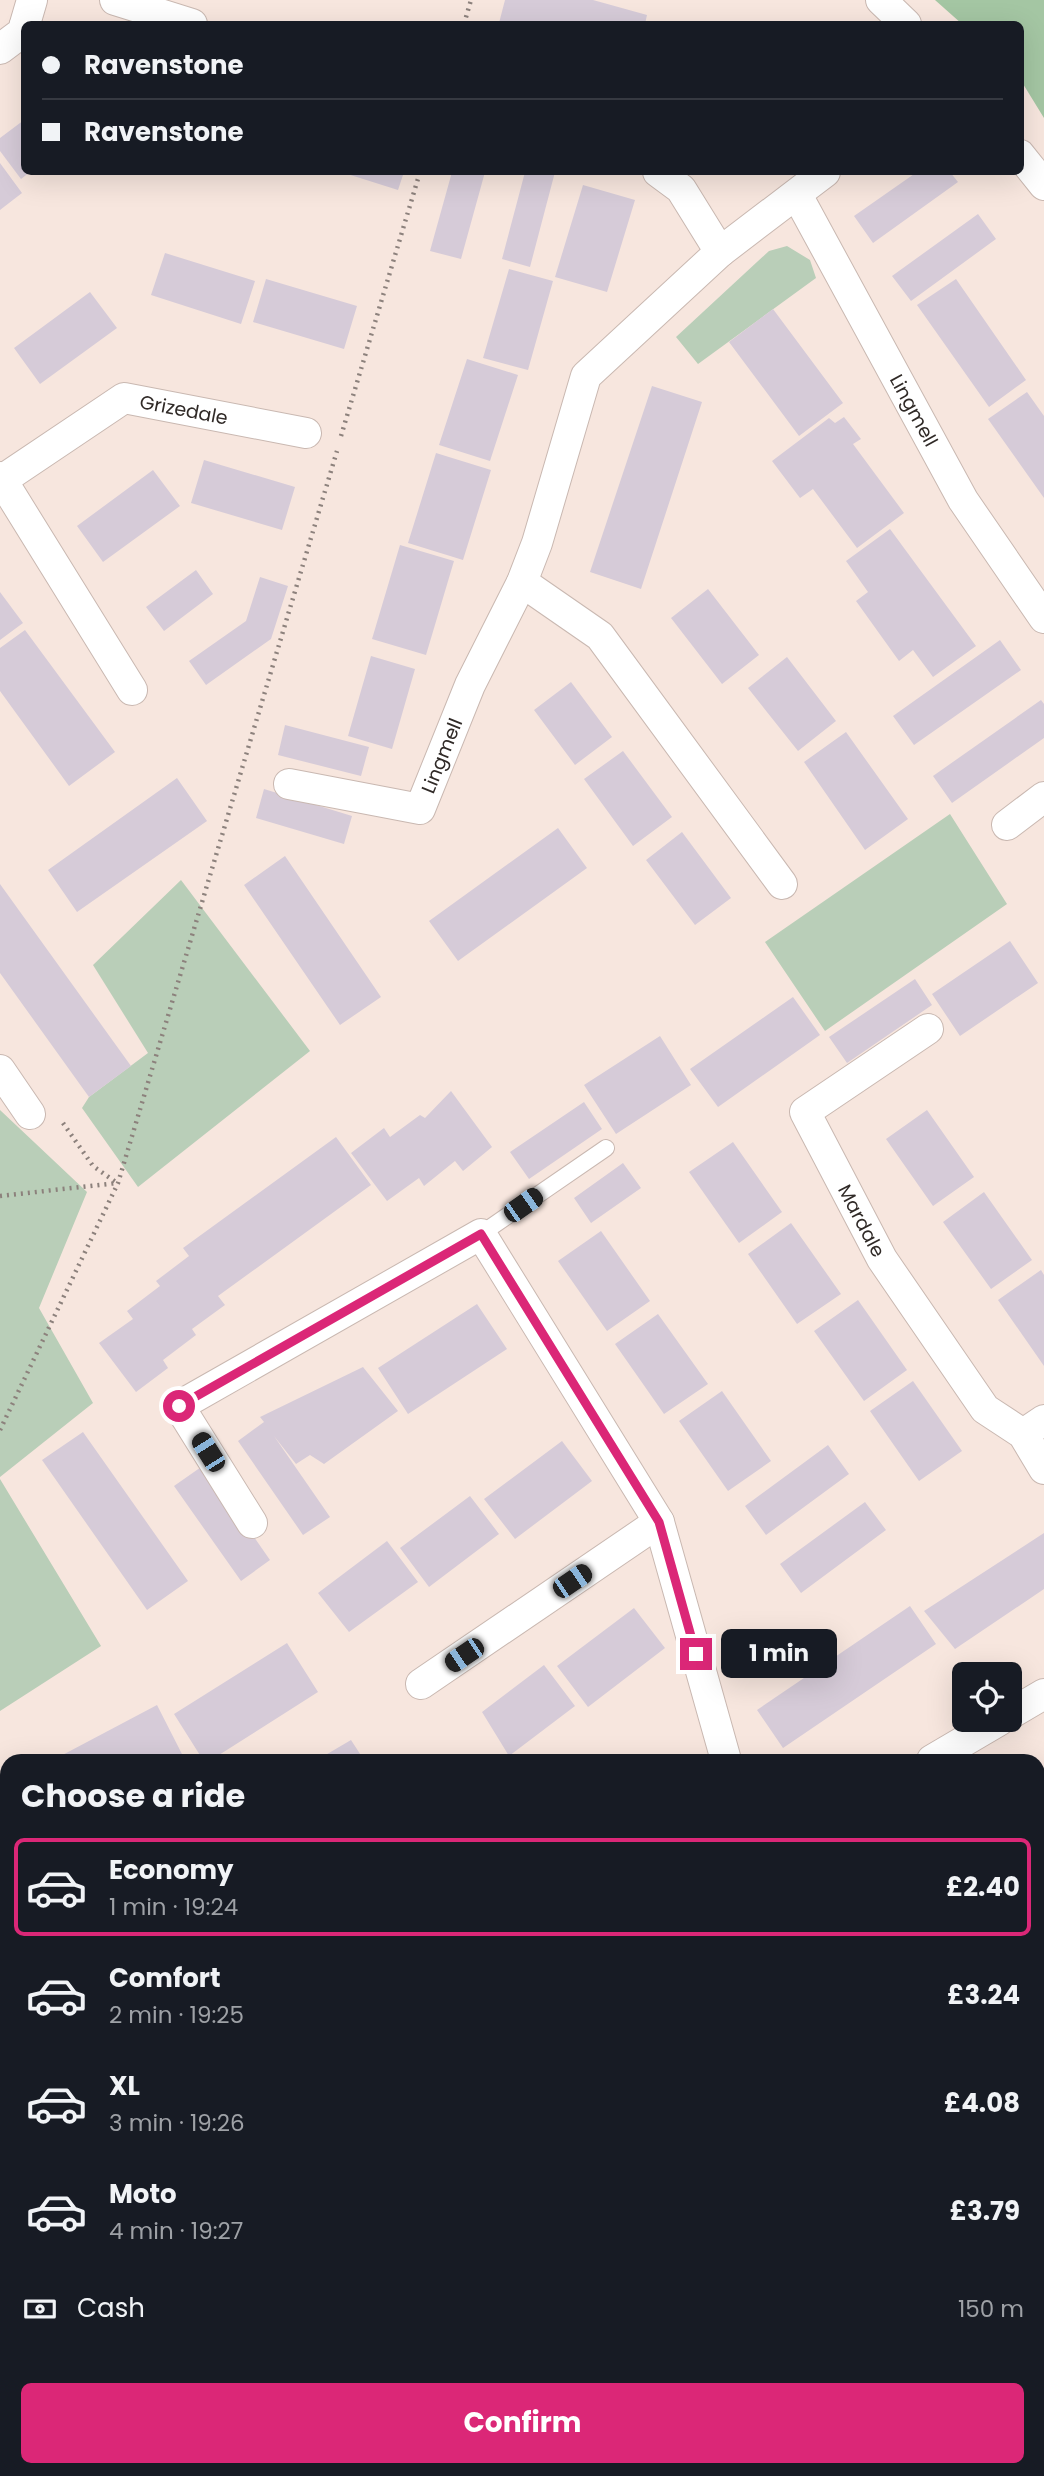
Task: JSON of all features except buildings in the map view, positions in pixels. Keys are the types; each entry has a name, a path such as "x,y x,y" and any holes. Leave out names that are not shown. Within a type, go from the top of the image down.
{"street":[{"path":"26,21 32,0"},
{"path":"115,0 182,21"},
{"path":"881,0 903,21"},
{"path":"0,49 21,33"},
{"path":"1024,160 1044,185"},
{"path":"662,175 681,189 720,253"},
{"name":"Lingmell","path":"289,784 420,809 470,685 522,582 537,543 586,376 720,253 821,175"},
{"name":"Lingmell","path":"797,195 963,500 1044,618"},
{"name":"Grizedale","path":"132,690 1,479 124,398 306,433"},
{"path":"522,582 600,636 782,884"},
{"path":"1007,825 1044,797"},
{"name":"Mardale","path":"928,1029 805,1112 882,1259 985,1409 1034,1427 1044,1469"},
{"path":"0,1070 30,1114"},
{"path":"252,1522 179,1406 481,1234 659,1522 724,1754"},
{"path":"421,1684 659,1522"},
{"path":"1022,1707 1044,1694"},
{"path":"948,1754 982,1732"}],"lane":[{"path":"481,1234 606,1148"}],"path":[{"path":"465,21 471,0"},
{"path":"0,1430 118,1183 419,175"},
{"path":"30,1114 60,1119 93,1166 118,1183"},
{"path":"0,1196 118,1183"}],"green space":[{"path":"935,0 1044,0 1044,118 1024,86 1024,21 959,21"},
{"path":"787,246 810,260 816,278 698,364 676,337 769,251"},
{"path":"950,814 1007,904 825,1031 765,942"},
{"path":"181,880 310,1051 138,1187 82,1108 89,1097 148,1053 93,965"},
{"path":"0,1110 87,1192 39,1308 93,1403 0,1477"},
{"path":"0,1479 101,1646 0,1711"}],"route":[{"path":"179,1406 481,1234 659,1522 696,1654"}]}
